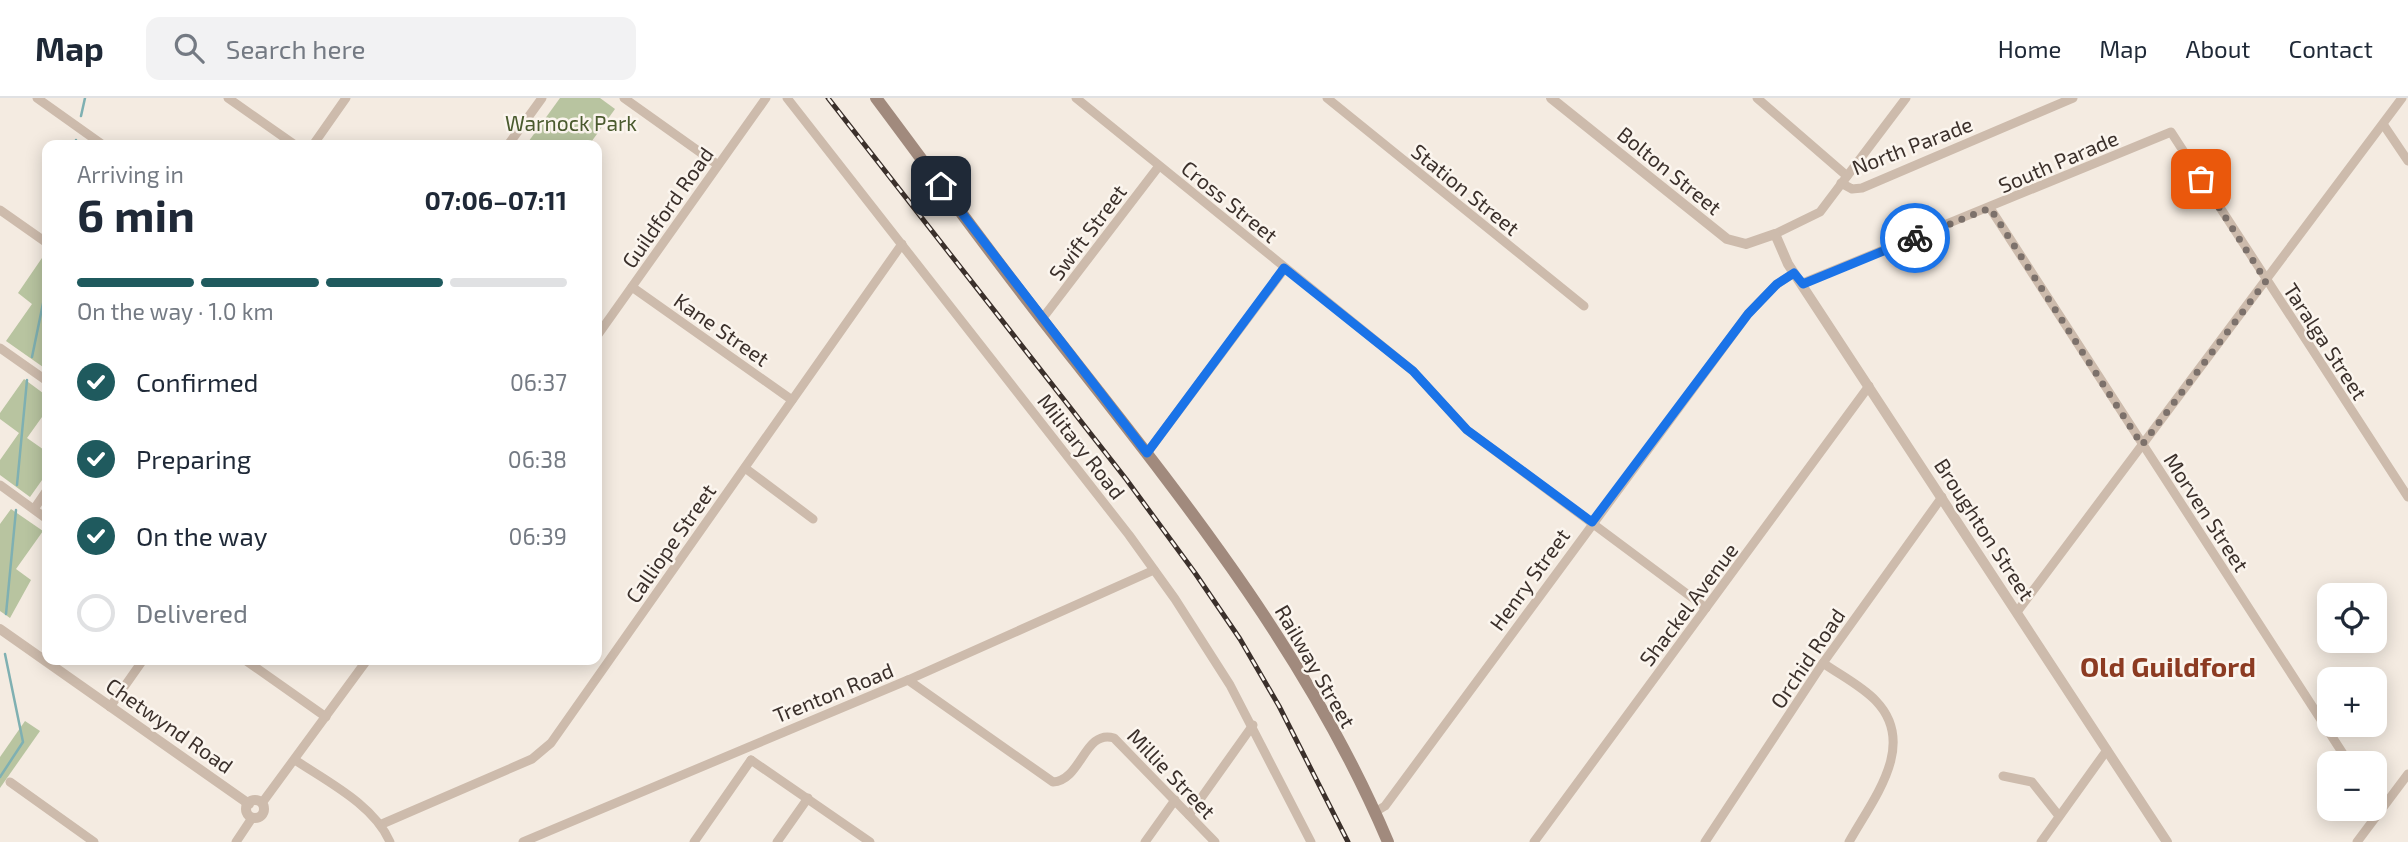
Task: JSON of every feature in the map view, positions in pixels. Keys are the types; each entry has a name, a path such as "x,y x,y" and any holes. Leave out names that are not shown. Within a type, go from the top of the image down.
{"main road":[{"name":"Railway Street","path":"876,98 1235,569 1305,681 1375,812 1388,842"}],"street":[{"path":"37,98 96,140"},
{"path":"228,98 287,140"},
{"path":"317,140 346,98"},
{"path":"512,140 542,98"},
{"path":"624,98 718,165"},
{"name":"Guildford Road","path":"602,329 766,98"},
{"name":"Military Road","path":"787,98 1175,598 1253,725 1311,842"},
{"name":"Cross Street","path":"1076,98 1432,388 1467,430 1706,608"},
{"name":"Station Street","path":"1327,98 1584,306"},
{"name":"Bolton Street","path":"1550,98 1727,239 1751,244 1775,234"},
{"path":"1757,98 1844,180"},
{"path":"1775,234 1820,212 1906,98"},
{"name":"North Parade","path":"1844,180 1852,189 1862,188 2073,98"},
{"path":"2017,612 2402,98"},
{"path":"2383,124 2408,162"},
{"name":"Taralga Street","path":"2171,132 2408,497"},
{"name":"South Parade","path":"1803,284 2171,132"},
{"name":"Swift Street","path":"1042,319 1159,166"},
{"name":"Morven Street","path":"1990,208 2341,751"},
{"path":"0,210 42,239"},
{"name":"Broughton Street","path":"1775,234 1791,268 2167,842"},
{"name":"Calliope Street","path":"382,824 543,751 902,244"},
{"path":"1147,453 1284,268"},
{"name":"Henry Street","path":"1375,812 1385,806 1748,314 1791,268"},
{"name":"Kane Street","path":"632,287 792,400"},
{"path":"0,348 42,377"},
{"name":"Shackel Avenue","path":"1534,842 1870,386"},
{"path":"745,468 813,519"},
{"path":"0,485 42,515"},
{"path":"34,509 42,497"},
{"name":"Orchid Road","path":"1705,842 1823,663 1942,497"},
{"name":"Trenton Road","path":"523,842 908,680 1154,570"},
{"name":"Chetwynd Road","path":"1,632 42,660"},
{"path":"1823,663 1876,701 1890,723 1896,743 1886,775 1849,842"},
{"name":"Chetwynd Road","path":"50,665 249,804"},
{"path":"110,706 139,665"},
{"path":"252,665 326,718"},
{"path":"236,842 252,818 262,814 261,803 363,665"},
{"name":"Millie Street","path":"908,680 1053,782 1070,776 1101,737 1110,736 1119,741 1215,842"},
{"path":"1189,815 1253,725"},
{"path":"748,746 751,760 870,842"},
{"path":"2041,842 2107,750"},
{"path":"295,760 382,824 390,842"},
{"path":"694,842 751,760"},
{"path":"2387,796 2408,774"},
{"path":"2003,776 2032,782 2059,816"},
{"path":"10,782 94,842"},
{"path":"777,842 808,798"},
{"path":"1145,842 1175,800"},
{"path":"252,818 247,811 249,804 254,801 261,803"},
{"path":"2357,842 2369,821"}],"green space":[{"name":"Warnock Park","path":"560,98 600,98 615,109 593,140 530,140"},
{"path":"42,258 42,366 6,341 32,304 18,293"},
{"path":"24,379 42,392 42,417 27,438 42,448 42,480 30,497 0,475 0,460 19,433 0,419 0,413"},
{"path":"11,509 42,530 16,569 31,580 10,618 0,611 0,524"},
{"path":"25,721 40,731 0,788 0,757"}],"waterway":[{"path":"81,116 85,98"},
{"path":"32,357 42,308"},
{"path":"17,485 27,380"},
{"path":"6,614 16,510"},
{"path":"0,777 23,742 5,654"}],"railway":[{"path":"828,98 1126,479 1195,573 1240,639 1279,706 1348,842"}],"way so far":[{"path":"1915,238 1990,208 2142,445 2266,281 2201,179"}],"district":[{"name":"Old Guildford","path":"2168,666"}],"route":[{"path":"941,186 1147,453 1284,268 1413,371 1432,388 1467,430 1592,522 1748,314 1777,284 1794,273 1803,284 1915,238"}]}
